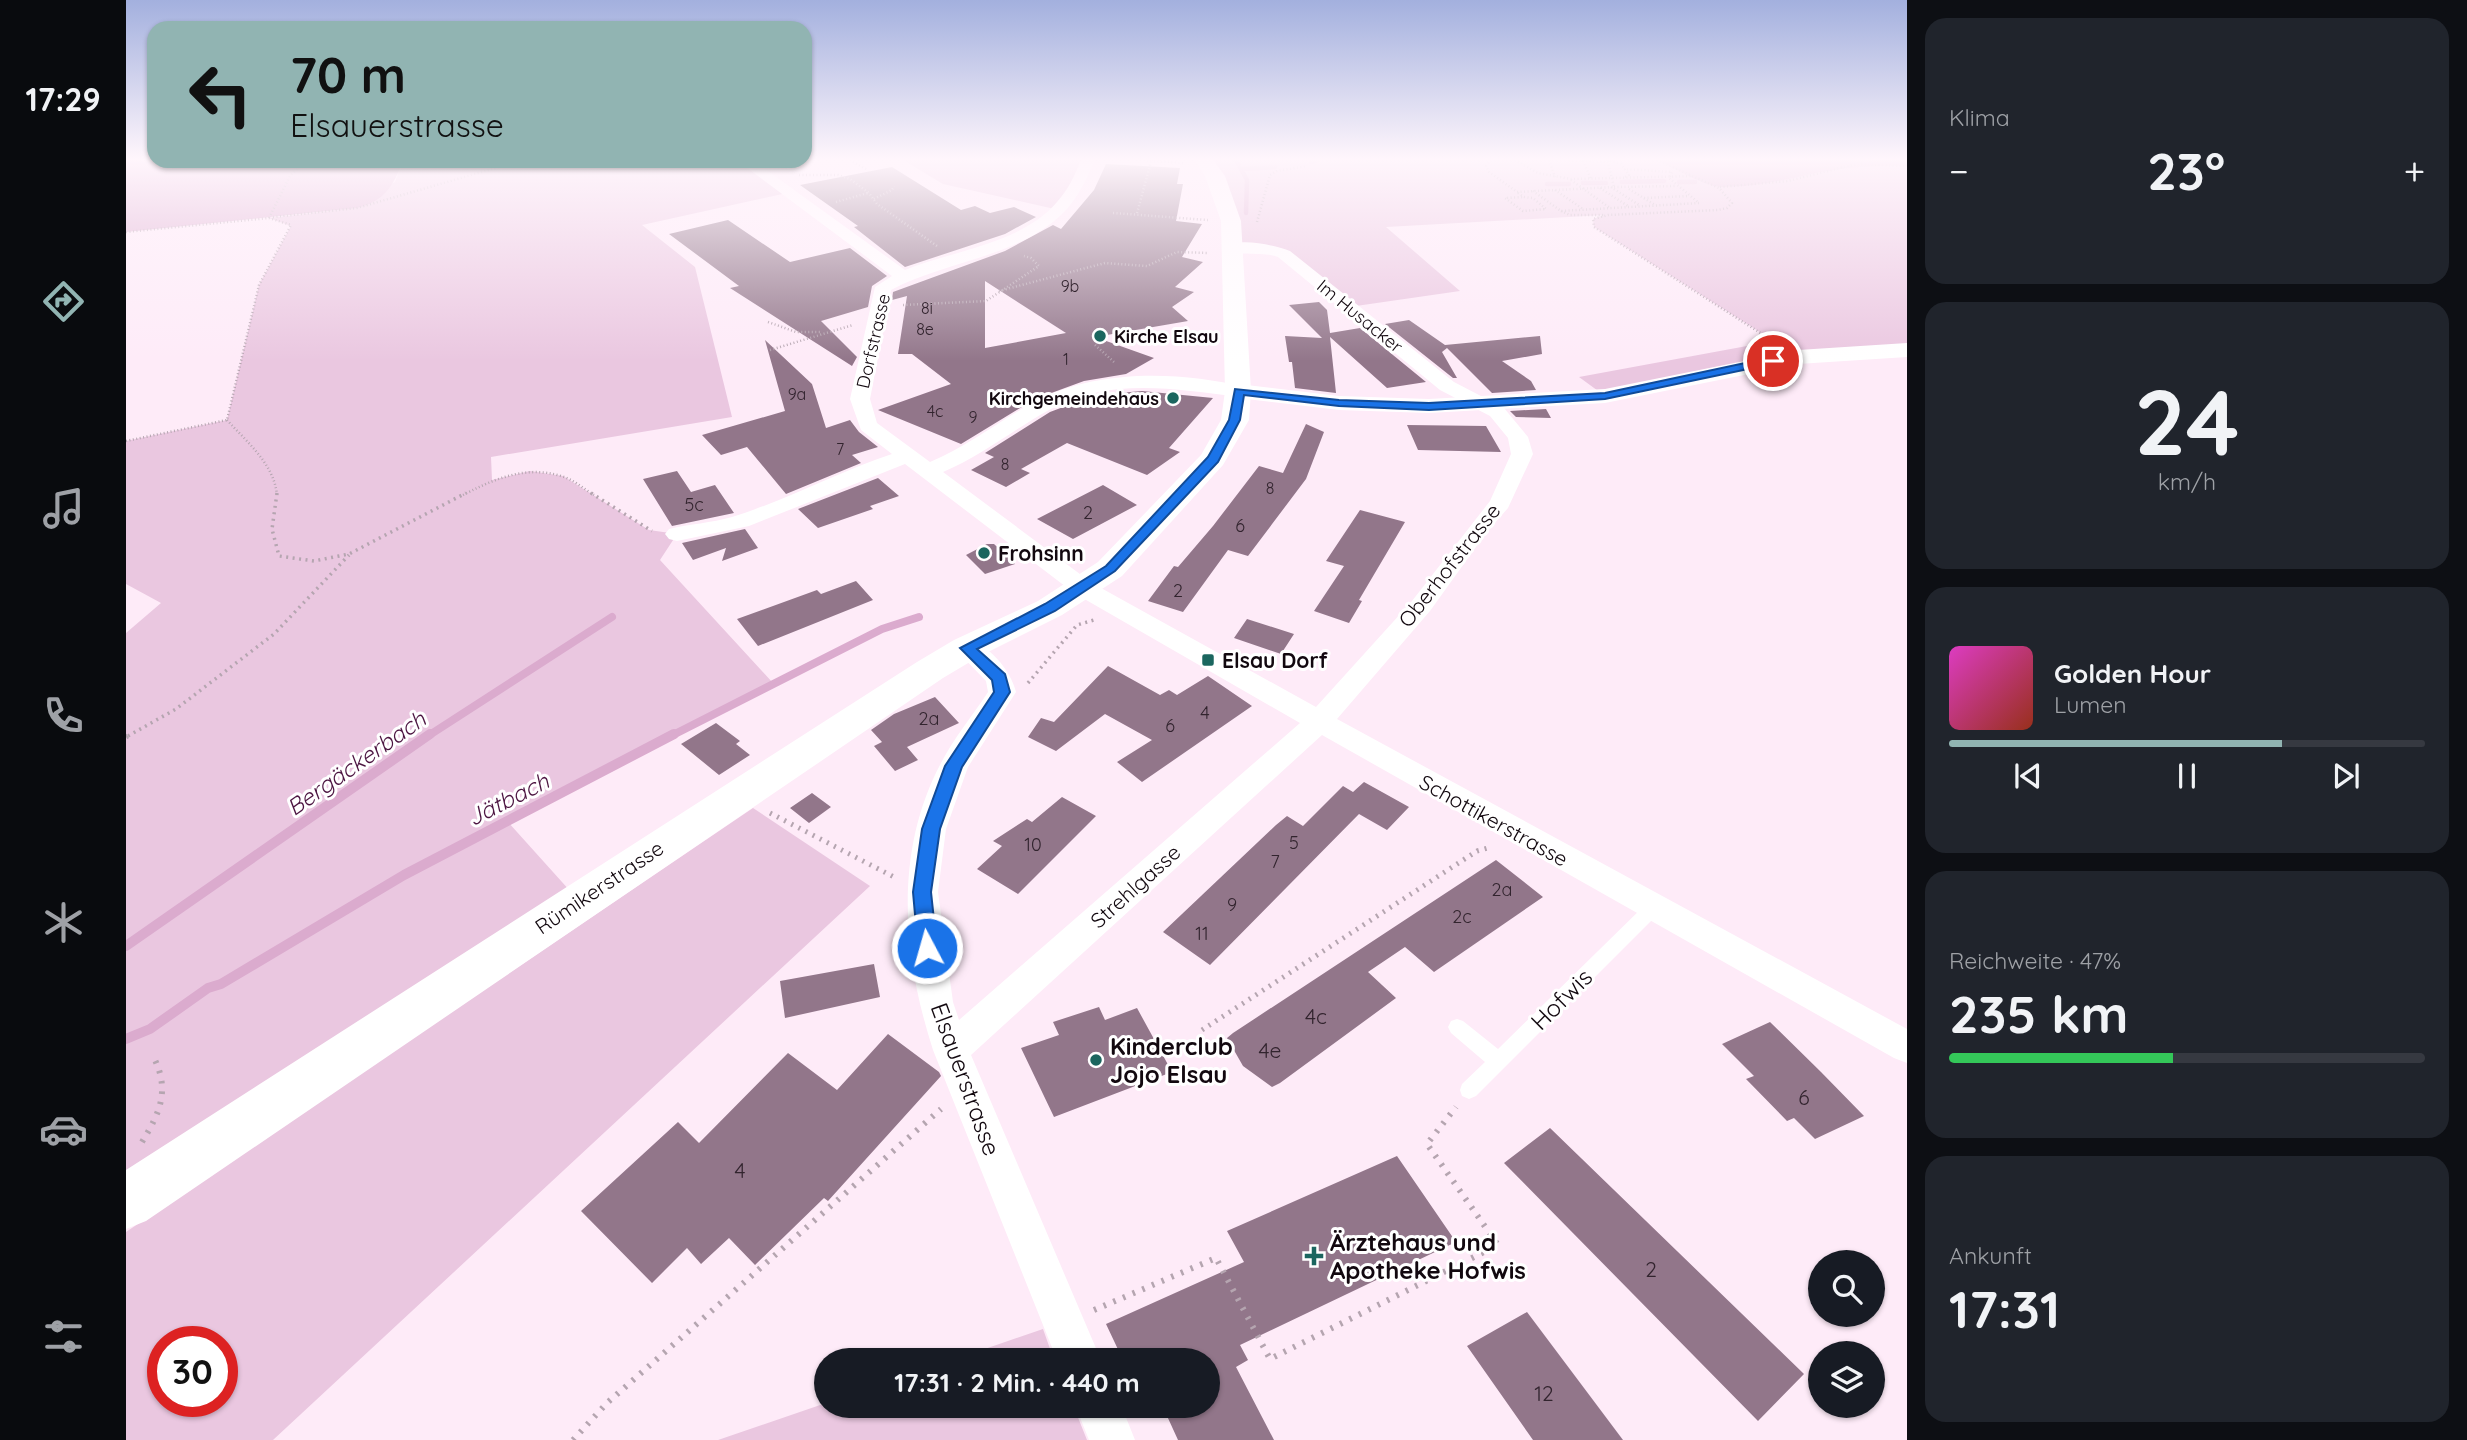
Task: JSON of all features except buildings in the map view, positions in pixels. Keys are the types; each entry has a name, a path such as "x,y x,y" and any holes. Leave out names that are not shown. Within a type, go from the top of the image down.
{"main road":[{"name":"Rümikerstrasse","path":"126,1202 736,795 967,648 1083,588 1110,569 1213,459 1235,420 1238,391 1232,227"}],"street":[{"path":"836,227 902,275"},
{"name":"Dorfstrasse","path":"1034,227 989,246 902,275 883,287 860,400 868,426 1083,588"},
{"name":"Im Husacker","path":"1234,249 1284,254 1447,386 1480,402"},
{"path":"928,471 1073,391 1129,381 1163,380 1339,403 1429,406 1605,396 1798,357 1907,350"},
{"name":"Oberhofstrasse","path":"1320,722 1421,606 1478,528 1500,503 1522,454 1518,437 1497,412 1480,402"},
{"path":"677,534 699,533 772,510 845,478 907,456"},
{"name":"Schottikerstrasse","path":"1083,588 1516,832 1907,1047"},
{"path":"967,648 999,678 1002,692"},
{"name":"Elsauerstrasse","path":"1002,692 954,766 931,829 922,892 935,1002 951,1050 1074,1348"},
{"name":"Strehlgasse","path":"951,1050 1320,722"},
{"path":"1103,1418 1112,1440"}],"lane":[{"name":"Hofwis","path":"1469,1090 1653,908"},
{"path":"1457,1027 1498,1061"}],"path":[{"path":"126,232 175,227"},
{"path":"227,420 259,285 290,227"},
{"path":"910,227 953,258"},
{"path":"999,291 1105,263 1147,266 1177,252 1234,249 1253,227"},
{"path":"1594,227 1798,357"},
{"path":"770,350 876,313 986,301 1039,266 1031,258 989,246"},
{"path":"768,322 796,332 825,332"},
{"path":"126,441 227,420"},
{"path":"227,420 270,471 277,492 271,538 279,556 314,561 349,554 492,480 530,471 563,476 649,530 677,534"},
{"path":"126,737 176,709 274,634 349,554"},
{"path":"1002,692 1024,687 1077,625 1121,611"},
{"path":"766,811 922,892"},
{"path":"1202,1030 1477,851 1489,849 1516,832"},
{"path":"134,1153 164,1104 162,1072 156,1060"},
{"path":"573,1440 607,1403 965,1088"},
{"path":"1064,1322 1216,1258 1270,1359 1498,1245 1427,1144 1469,1090"}],"shaded area":[{"path":"126,227 172,227 126,232"},
{"path":"290,227 645,227 695,267 732,417 491,457 492,480 530,471 563,476 649,530 677,534 660,560 773,683 508,822 571,892 126,1173 126,633 161,603 126,584 126,441 227,420 259,285"},
{"path":"1229,227 1386,227 1460,291 1349,307 1284,254 1234,247"},
{"path":"1594,227 1907,227 1907,350 1855,351 1605,396 1579,377 1774,341"},
{"path":"753,808 870,886 273,1440 126,1440 126,1232"},
{"path":"1043,1329 1050,1348 988,1348"},
{"path":"814,1407 814,1418 1078,1418 1087,1440 718,1440"}],"waterway":[{"name":"Bergäckerbach","path":"428,736 612,617"},
{"name":"Jätbach","path":"671,736 882,629 919,617"},
{"name":"Bergäckerbach","path":"126,946 430,734"},
{"name":"Jätbach","path":"126,1039 150,1029 208,988 221,984 404,875 674,734"}],"place":[{"name":"Kirche Elsau","path":"1100,336"},
{"name":"Kirchgemeindehaus","path":"1173,398"},
{"name":"Frohsinn","path":"984,553"},
{"name":"Elsau Dorf","path":"1208,660"},
{"name":"Kinderclub Jojo Elsau","path":"1096,1060"},
{"name":"Ärztehaus und Apotheke Hofwis","path":"1314,1256"}],"route":[{"path":"927,948 922,892 931,829 954,766 1002,692 999,678 967,648 1050,607 1110,569 1213,459 1235,420 1238,391 1339,403 1429,406 1605,396 1773,361"}]}
